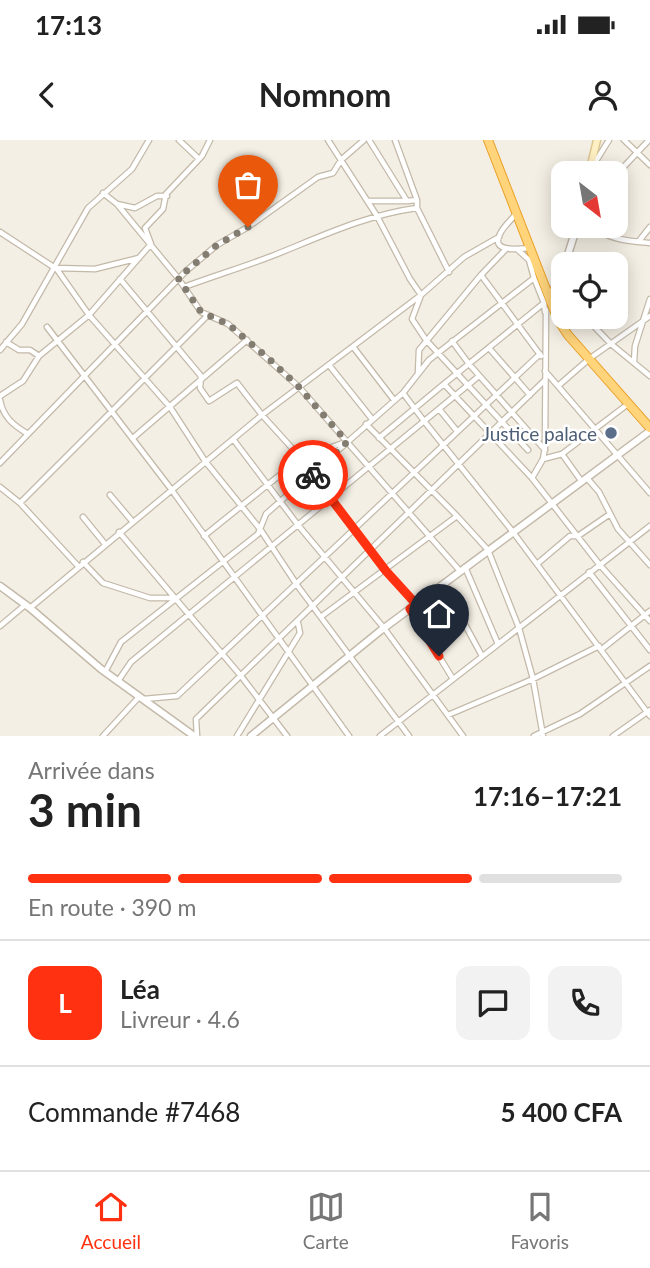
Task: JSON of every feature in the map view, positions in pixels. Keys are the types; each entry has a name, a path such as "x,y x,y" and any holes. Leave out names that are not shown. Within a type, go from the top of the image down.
{"highway":[{"path":"488,140 547,301 558,320 589,359 650,430"}],"main road":[{"path":"592,161 597,140"}],"street":[{"path":"0,349 22,324 88,208 132,169 149,140"},
{"path":"179,140 199,159"},
{"path":"151,244 145,228 163,209 166,194 199,159 210,140"},
{"path":"328,140 368,201 421,295"},
{"path":"0,463 178,278 217,245 248,227 318,177 333,173 341,160 366,140 407,201"},
{"path":"395,140 417,200 417,208 449,272"},
{"path":"596,161 609,140"},
{"path":"624,140 650,165"},
{"path":"628,162 649,140"},
{"path":"103,193 117,204 151,244 201,312 228,324 299,387 408,513 463,569 498,644"},
{"path":"117,204 135,208 157,196 167,196"},
{"path":"368,201 417,200"},
{"path":"184,287 247,266 348,224 417,208"},
{"path":"0,626 81,564 262,415 421,295 464,257 499,237 516,214"},
{"path":"638,242 650,227"},
{"path":"0,232 56,268 89,315 170,407 205,461 260,529 297,585 409,736"},
{"path":"499,237 499,242 506,249 529,248"},
{"path":"614,238 650,243"},
{"path":"28,434 13,425 2,411 0,398 23,381 39,356 89,315 151,244"},
{"path":"418,374 419,350 426,340 506,249"},
{"path":"518,250 529,260 534,278 547,301 544,361 545,450 532,478"},
{"path":"56,268 94,268 139,258"},
{"path":"481,275 544,361"},
{"path":"105,672 121,642 258,534 266,514 403,393 438,353 534,278"},
{"path":"120,279 201,376 200,388 209,401 237,383 301,458 413,606 453,679"},
{"path":"421,295 412,320 426,340 528,450"},
{"path":"379,438 547,301 551,295"},
{"path":"634,363 635,346 650,299"},
{"path":"20,503 208,315"},
{"path":"558,386 589,359 650,316"},
{"path":"47,327 171,489 349,736"},
{"path":"597,329 650,376"},
{"path":"132,438 247,340"},
{"path":"452,341 479,376 545,450"},
{"path":"6,342 19,350 30,350 39,356"},
{"path":"489,347 530,395"},
{"path":"354,348 394,400"},
{"path":"103,736 141,698 177,696 540,354"},
{"path":"329,365 372,419"},
{"path":"544,370 650,493"},
{"path":"118,681 131,662 479,376"},
{"path":"195,736 196,719 545,380"},
{"path":"444,384 532,478 599,564 648,613 650,621"},
{"path":"403,393 513,532 649,712 612,736"},
{"path":"543,459 562,454 628,404"},
{"path":"439,409 457,431"},
{"path":"366,424 488,551 519,628 533,679 542,734"},
{"path":"251,736 384,628 650,430"},
{"path":"233,439 298,525 384,628 463,736"},
{"path":"204,537 301,458 347,442"},
{"path":"562,454 584,480 599,492 610,514 650,565"},
{"path":"0,487 103,583 150,598 175,598"},
{"path":"110,495 132,522"},
{"path":"537,564 570,536 578,536 610,514"},
{"path":"322,616 457,516"},
{"path":"83,517 105,544"},
{"path":"380,736 650,526"},
{"path":"120,532 241,676 287,736"},
{"path":"589,572 650,650"},
{"path":"443,584 482,656"},
{"path":"0,586 105,672 195,736"},
{"path":"448,715 601,647 648,613"},
{"path":"237,736 300,632 298,622"},
{"path":"534,736 580,714 650,666"}],"way so far":[{"path":"248,227 217,245 178,278 201,312 228,324 268,358 299,387 347,442 313,475"}],"place":[{"name":"Justice palace","path":"611,433"}],"route":[{"path":"313,475 386,571 416,604 410,609 439,656"}]}
